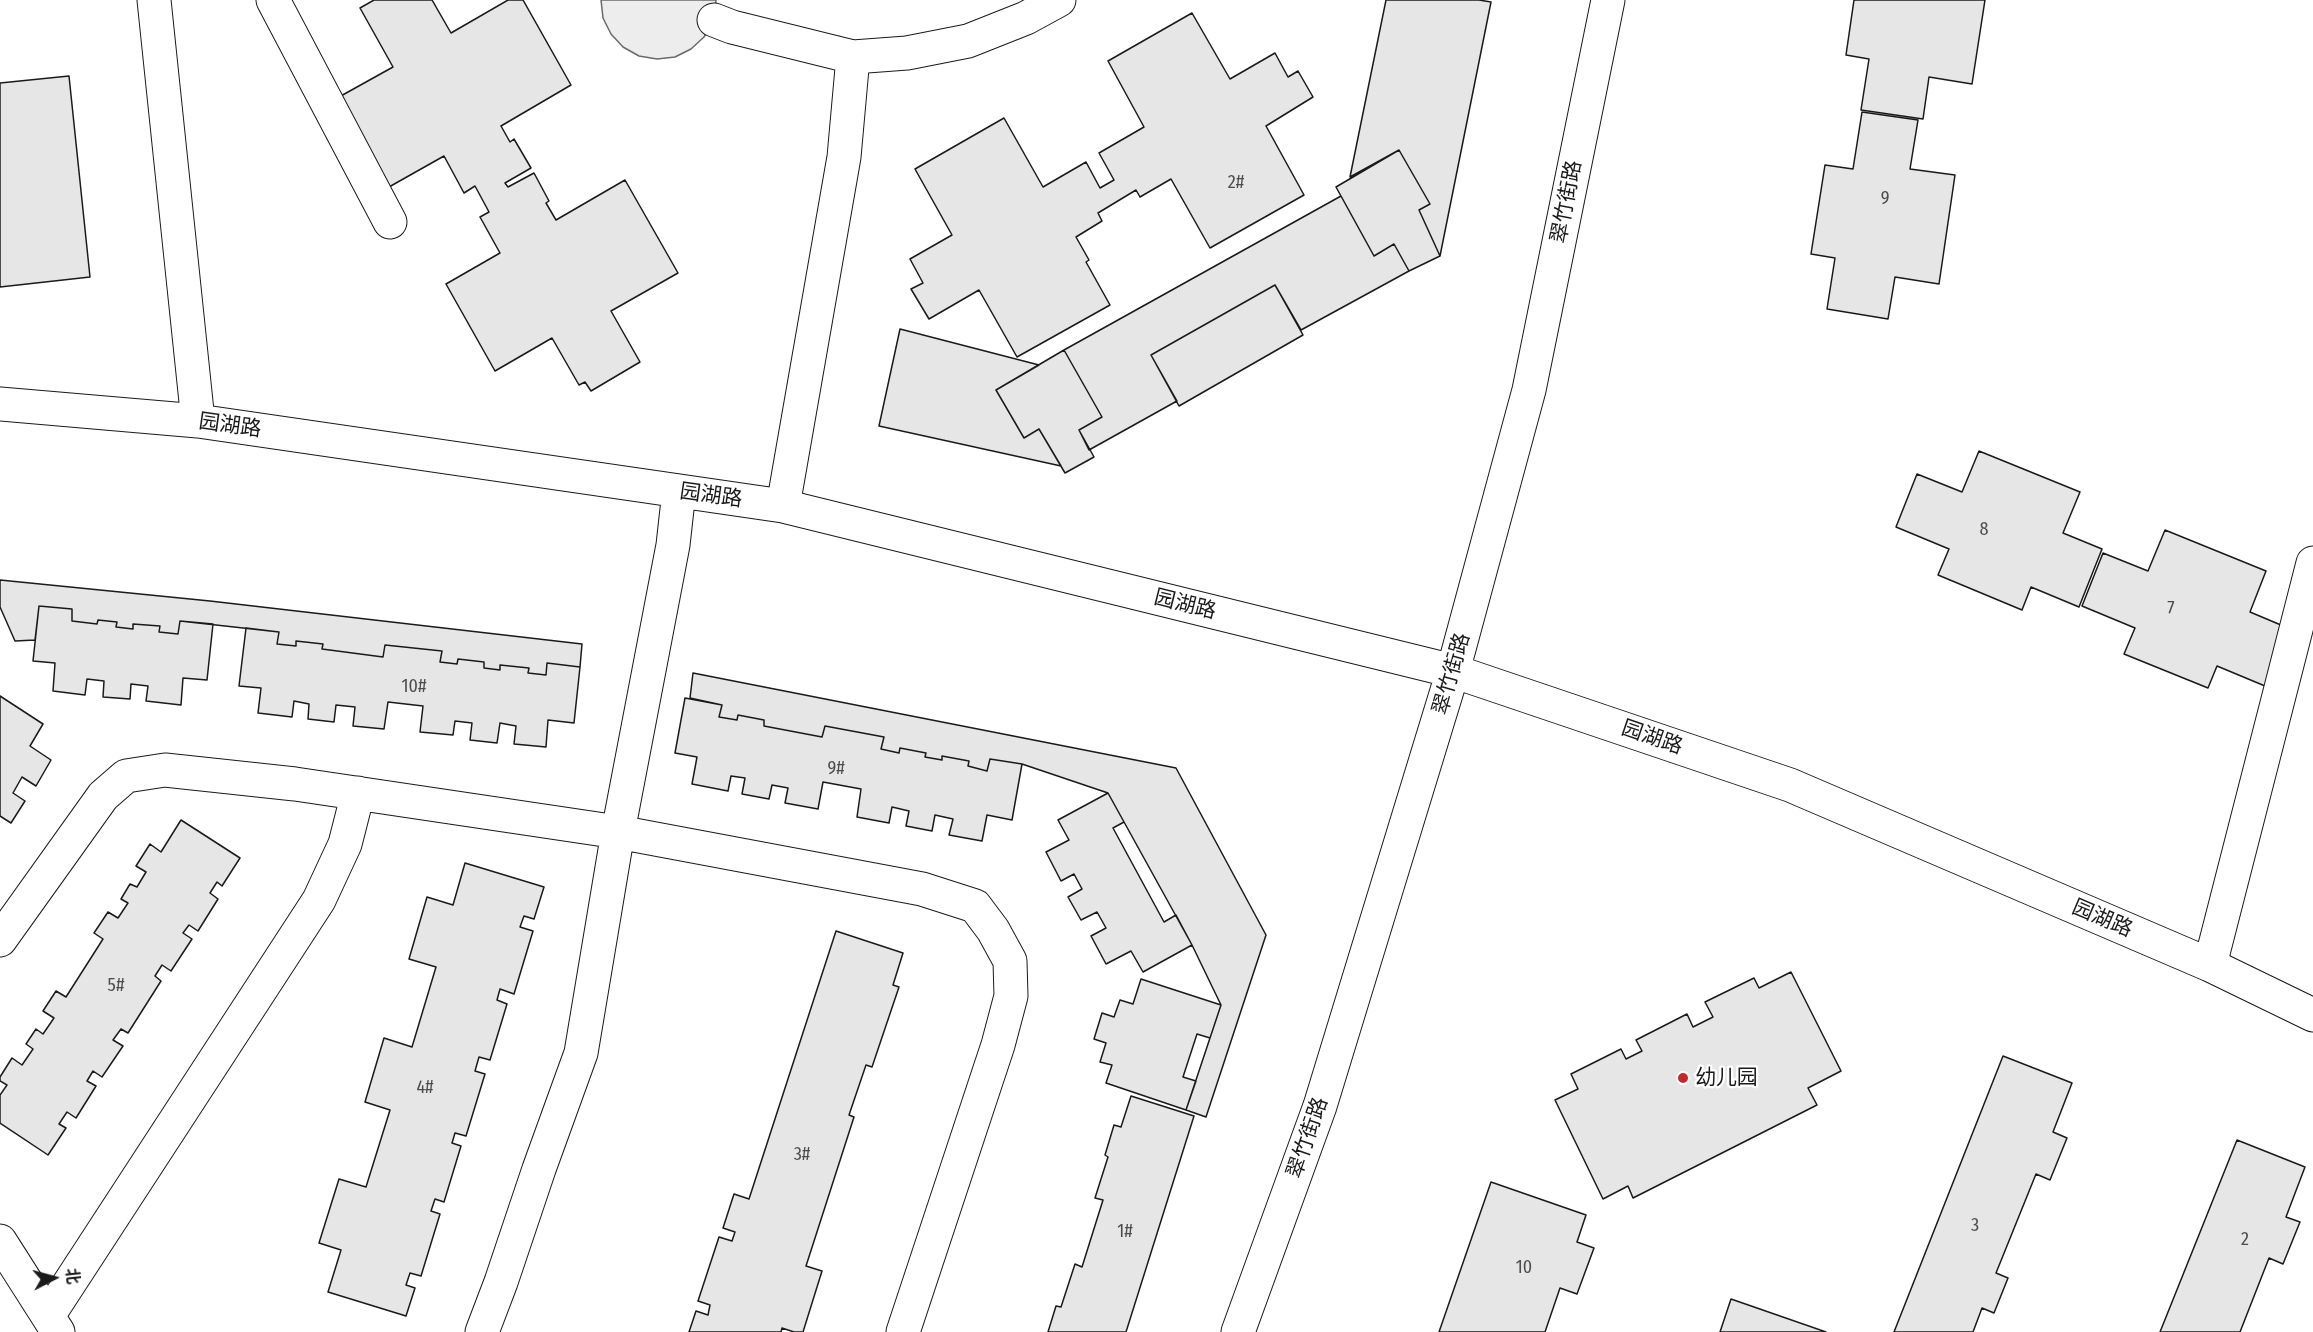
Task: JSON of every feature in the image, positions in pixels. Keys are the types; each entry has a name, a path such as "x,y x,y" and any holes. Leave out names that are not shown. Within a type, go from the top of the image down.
{"street":[{"path":"154,0 198,421"},
{"path":"273,0 390,222"},
{"path":"714,20 732,27 853,57 907,53 968,41 1026,18 1059,0"},
{"name":"翠竹街路","path":"1238,1332 1320,1106 1453,671 1529,390 1608,0"},
{"path":"783,506 844,157 853,57"},
{"name":"园湖路","path":"0,404 198,421 783,506 1453,671 1790,785 2210,966 2313,1015"},
{"path":"482,1332 581,1053 618,832 673,545 679,491"},
{"path":"2210,966 2313,563"},
{"path":"0,940 103,796 126,776 165,770 295,784 618,832 922,889 975,906 993,930 1010,961 1011,996 998,1045 903,1332"},
{"path":"0,1241 53,1324 319,900 345,844 358,793"}],"shaded area":[{"path":"601,0 716,0 714,20 704,37 691,49 675,57 657,59 639,56 623,47 611,34 603,18"}],"building":[{"path":"374,0 432,0 451,33 508,0 523,0 571,85 501,126 510,142 514,139 531,168 505,183 508,187 534,173 549,201 546,203 556,220 625,180 678,273 611,311 640,362 591,391 585,382 579,385 552,338 495,371 446,284 500,253 480,217 489,212 475,186 464,193 444,156 389,187 339,97 393,67 360,8"},
{"path":"1386,0 1491,2 1440,256 1419,210 1430,204 1399,150 1350,177"},
{"path":"1854,0 1985,0 1972,84 1929,77 1923,119 1861,110 1869,59 1846,55"},
{"path":"1192,13 1230,79 1275,53 1288,77 1298,71 1313,97 1266,126 1304,195 1210,248 1171,179 1140,197 1136,190 1098,213 1102,221 1076,237 1089,260 1086,262 1110,305 1017,357 979,290 929,319 911,289 923,283 910,259 952,235 915,169 1004,118 1043,187 1086,162 1100,188 1114,180 1099,153 1144,127 1108,61"},
{"path":"69,76 90,277 0,287 0,83"},
{"path":"1862,112 1918,120 1910,169 1955,175 1939,284 1895,277 1888,319 1827,309 1835,258 1811,254 1825,165 1853,169"},
{"path":"1399,150 1430,204 1419,210 1440,256 1409,271 1394,244 1374,256 1336,187"},
{"path":"1341,196 1374,256 1394,244 1409,271 1301,330 1275,285 1151,355 1177,401 1089,450 1079,430 1102,417 1064,350"},
{"path":"1275,285 1303,335 1179,406 1151,355"},
{"path":"900,329 1039,365 996,390 1024,438 1039,429 1061,466 879,426"},
{"path":"1064,350 1102,417 1079,430 1094,457 1065,473 1039,429 1024,438 996,390"},
{"path":"1979,451 2080,492 2063,533 2102,549 2079,607 2031,587 2022,610 1938,575 1949,549 1896,527 1917,474 1962,492"},
{"path":"2165,530 2266,571 2250,612 2288,628 2265,686 2217,666 2208,688 2124,654 2135,628 2082,606 2103,553 2148,571"},
{"path":"0,580 210,601 582,644 580,667 547,663 546,675 528,673 529,668 500,665 500,670 484,668 484,662 458,659 457,664 440,662 442,651 385,645 383,657 322,649 323,644 296,641 296,646 277,644 279,632 180,621 178,634 159,632 160,626 133,624 133,629 116,627 117,622 98,620 97,624 72,621 72,609 39,606 35,640 15,641 0,607"},
{"path":"39,606 72,609 72,621 97,624 98,620 117,622 116,627 133,629 133,624 160,626 159,632 178,634 180,621 213,624 207,680 183,678 181,705 146,701 148,686 131,684 130,699 103,697 104,681 87,679 85,695 53,691 55,663 33,661"},
{"path":"246,628 279,632 277,644 296,646 296,641 323,644 322,649 383,657 385,645 442,651 440,662 457,664 458,659 484,662 484,668 500,670 500,665 529,668 528,673 546,675 547,663 580,667 574,723 548,720 546,747 514,744 516,726 500,723 497,743 470,740 472,723 455,721 453,735 420,732 423,706 388,702 384,729 353,726 355,707 336,705 334,722 308,719 309,704 294,701 292,717 258,713 261,688 239,686"},
{"path":"693,673 1176,768 1266,935 1206,1117 1186,1110 1221,1005 1192,945 1108,793 1022,764 990,759 987,771 968,766 969,761 942,756 942,760 925,757 926,753 900,748 899,753 881,749 884,737 825,726 822,737 764,726 764,720 738,715 737,720 719,717 722,705 690,698"},
{"path":"0,696 43,724 30,746 51,760 36,786 22,777 13,793 25,801 11,823 0,816"},
{"path":"685,698 722,705 719,717 737,720 738,715 764,720 764,726 822,737 825,726 884,737 881,749 899,753 900,748 926,753 925,757 942,760 942,756 969,761 968,766 987,771 990,759 1022,764 1012,820 987,815 982,841 949,835 953,819 935,815 932,831 906,826 909,811 892,807 889,823 857,817 861,789 823,782 818,809 785,803 788,788 772,785 769,799 742,794 745,778 731,776 728,791 692,784 697,757 675,753"},
{"path":"1108,793 1124,822 1113,828 1164,922 1176,915 1192,945 1143,972 1131,951 1106,964 1091,936 1106,928 1097,912 1081,920 1068,897 1082,889 1074,874 1061,881 1046,852 1069,840 1058,820"},
{"path":"181,820 240,858 222,886 217,882 210,893 218,899 198,931 189,925 183,933 192,939 171,971 162,965 155,976 161,981 128,1033 121,1029 113,1040 123,1046 102,1077 93,1071 87,1081 96,1086 76,1118 67,1112 59,1124 66,1128 48,1155 0,1123 0,1095 7,1085 0,1081 0,1077 12,1058 22,1065 33,1049 26,1044 36,1029 43,1034 54,1018 43,1011 56,991 66,997 103,939 94,933 108,912 118,918 128,903 121,899 130,884 137,887 146,872 136,866 150,844 161,852"},
{"path":"465,863 544,887 534,919 524,916 520,927 533,931 514,994 500,989 497,1000 507,1004 490,1060 479,1057 475,1071 485,1074 466,1136 455,1133 452,1143 461,1146 444,1202 435,1199 431,1211 440,1214 421,1276 410,1273 406,1285 415,1288 406,1316 328,1292 341,1250 319,1243 339,1179 366,1187 390,1110 365,1102 384,1038 412,1047 436,967 409,959 427,897 453,905"},
{"path":"836,931 903,953 893,985 899,987 872,1067 866,1065 849,1115 854,1117 806,1266 822,1271 803,1332 782,1328 781,1332 689,1332 696,1311 708,1315 710,1305 698,1301 719,1237 732,1241 735,1232 723,1228 734,1194 749,1199"},
{"path":"1791,972 1841,1071 1808,1088 1817,1105 1633,1198 1628,1186 1603,1199 1555,1100 1578,1089 1571,1074 1621,1049 1626,1059 1642,1051 1636,1040 1687,1014 1693,1027 1713,1017 1705,1002 1754,978 1759,988"},
{"path":"1141,979 1221,1005 1210,1038 1197,1034 1183,1077 1196,1081 1186,1110 1106,1083 1112,1065 1100,1062 1106,1043 1094,1039 1102,1013 1114,1017 1120,1000 1133,1004"},
{"path":"2003,1056 2072,1083 2053,1132 2067,1138 2050,1180 2036,1174 1996,1273 2008,1278 1994,1313 1982,1308 1973,1332 1894,1332"},
{"path":"1131,1096 1194,1116 1126,1332 1048,1332 1056,1306 1061,1307 1075,1264 1082,1267 1103,1200 1095,1198 1108,1157 1105,1155 1114,1125 1121,1127"},
{"path":"2237,1140 2305,1167 2286,1217 2300,1222 2283,1264 2269,1258 2240,1332 2160,1332"},
{"path":"1491,1182 1586,1215 1577,1242 1594,1248 1577,1294 1560,1288 1545,1332 1439,1332"},
{"path":"1731,1299 1826,1332 1720,1332"}],"place":[{"name":"幼儿园","path":"1683,1078"}]}
